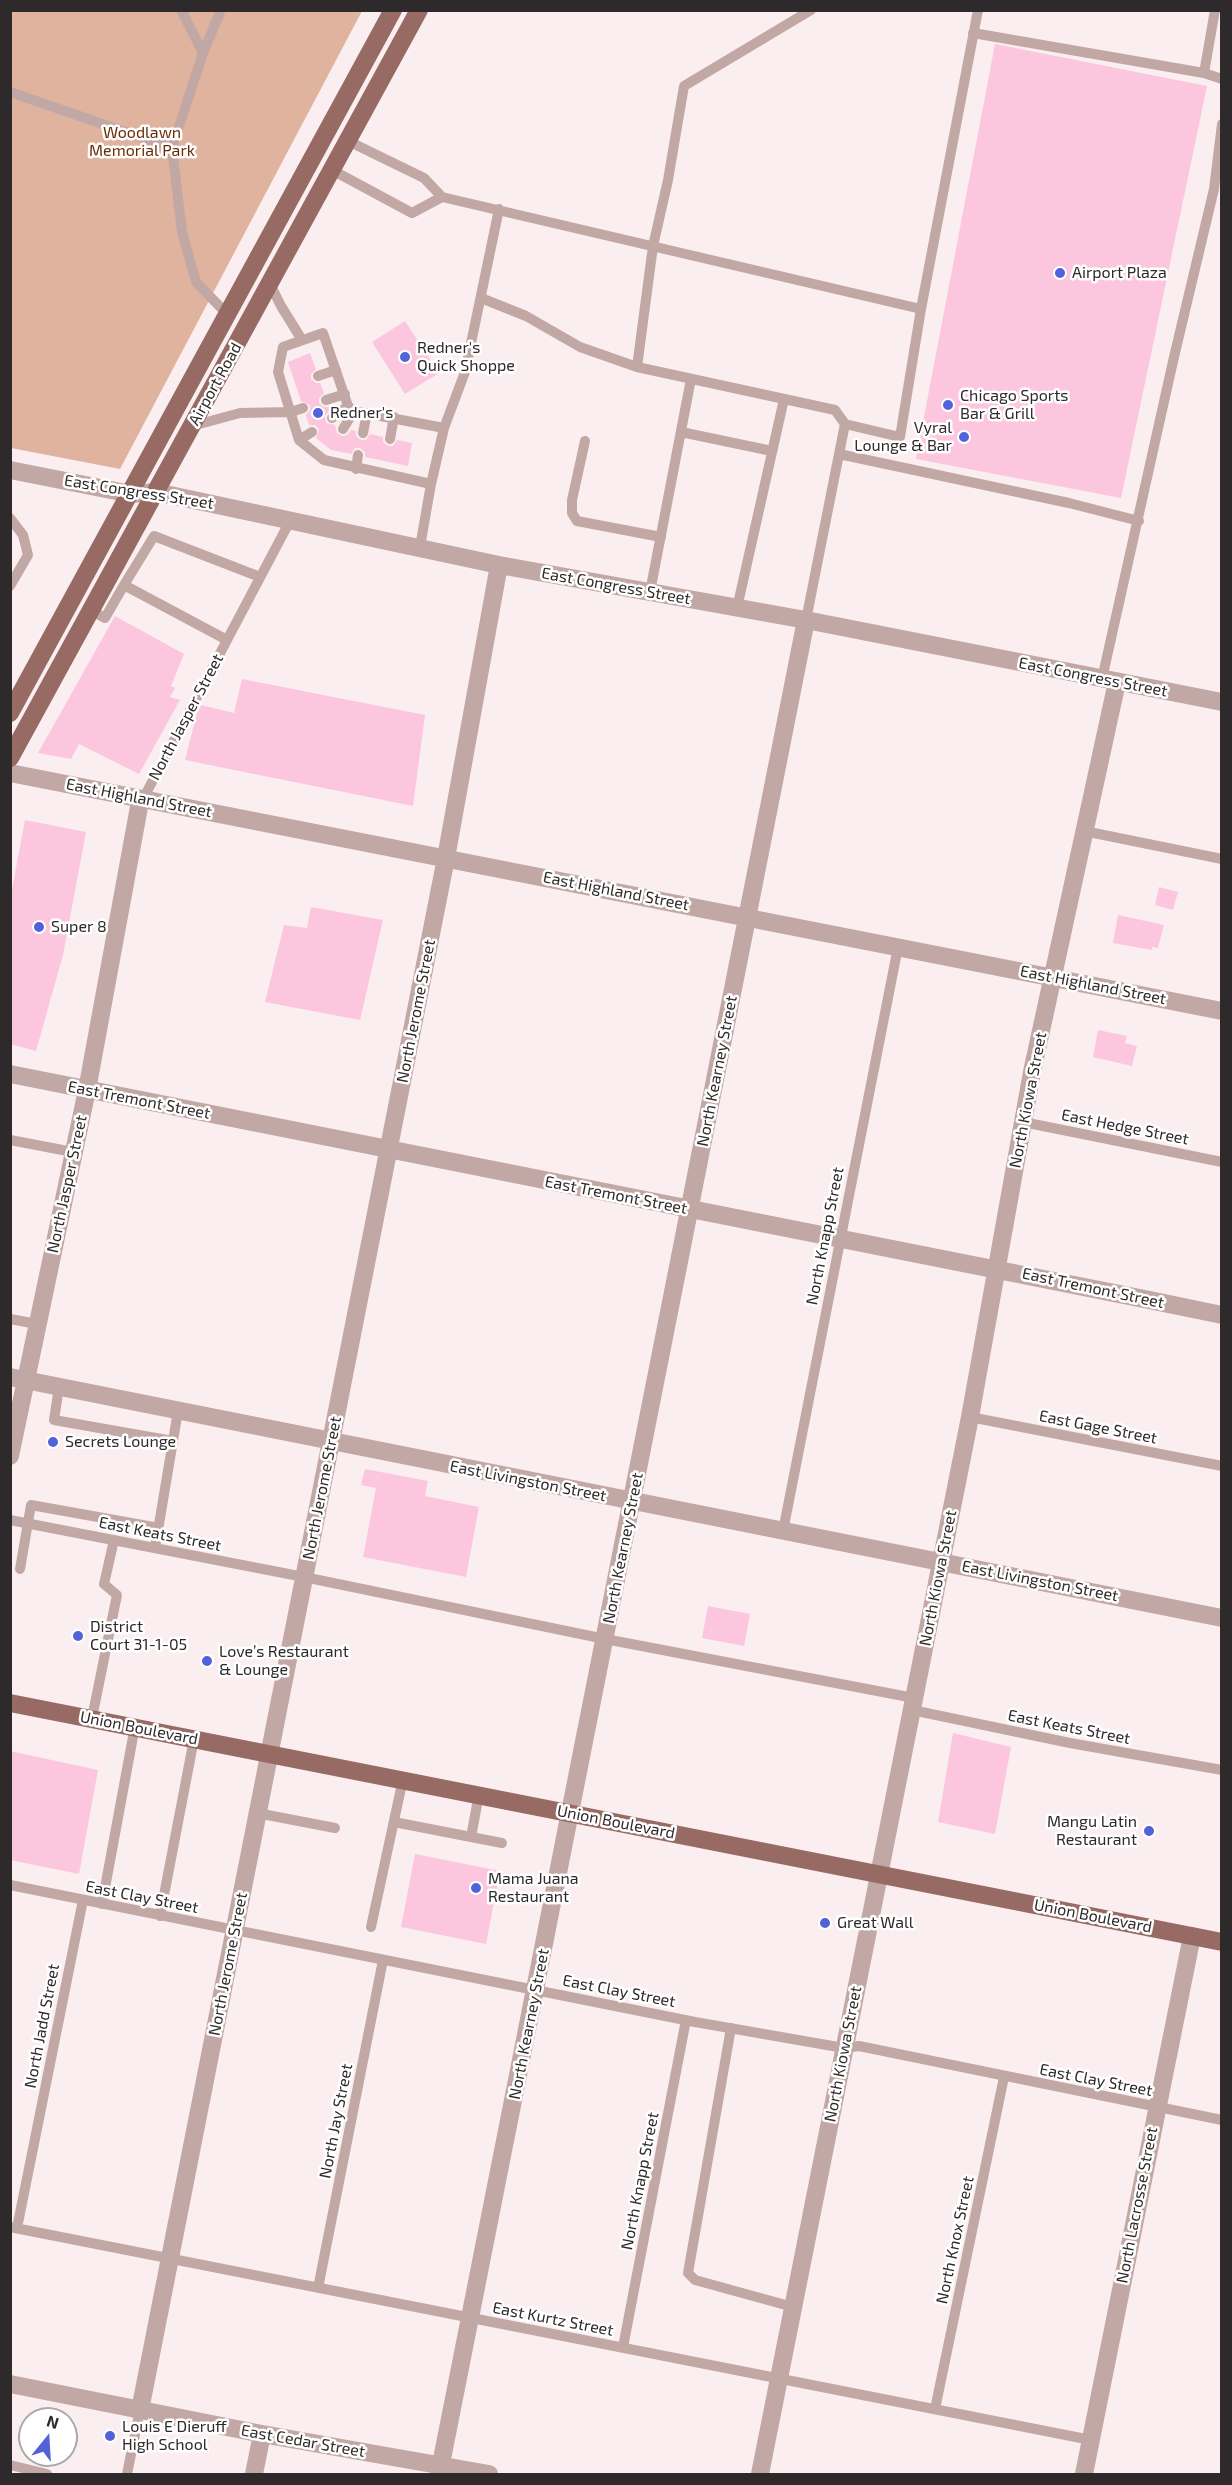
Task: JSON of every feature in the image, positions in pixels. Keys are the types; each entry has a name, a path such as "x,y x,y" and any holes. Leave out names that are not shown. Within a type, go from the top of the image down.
{"main road":[{"name":"Airport Road","path":"10,713 15,696 131,494 393,10"},
{"name":"Airport Road","path":"10,758 90,610 133,552 156,492 419,10"},
{"name":"Union Boulevard","path":"10,1703 1221,1942"}],"street":[{"name":"East Congress Street","path":"10,470 131,494 156,492 499,565 806,620 1221,702"},
{"name":"North Jerome Street","path":"140,2410 446,858 499,565"},
{"name":"North Kearney Street","path":"440,2470 806,620"},
{"name":"North Kiowa Street","path":"760,2475 970,1416 1023,1122 1084,831 1110,680"},
{"name":"East Highland Street","path":"10,773 747,916 1221,1011"},
{"name":"North Jasper Street","path":"10,1456 18,1379 37,1324 87,1090 138,807 143,799"},
{"name":"East Tremont Street","path":"10,1074 996,1268 1221,1315"},
{"name":"East Livingston Street","path":"18,1379 1221,1618"},
{"name":"North Lacrosse Street","path":"1084,2475 1192,1936"},
{"name":"East Cedar Street","path":"10,2384 440,2470 489,2475"},
{"path":"254,2475 262,2434"}],"lane":[{"path":"181,10 203,53"},
{"path":"221,10 203,53 172,148 182,232 196,282 228,314"},
{"path":"637,367 653,246 668,180 684,86 811,10"},
{"path":"481,298 526,316 580,347 637,367 836,410 845,424 900,437 921,309 978,10"},
{"path":"1204,73 1215,10"},
{"path":"974,33 1204,73 1221,79"},
{"path":"10,92 172,148"},
{"path":"1110,680 1139,520 1174,357 1214,189 1221,124"},
{"path":"348,141 424,178 442,197 921,309"},
{"path":"332,170 412,213 442,197"},
{"path":"420,547 444,428 465,372 499,209"},
{"path":"270,284 302,340"},
{"path":"343,429 351,408 323,333 283,347 278,372 299,440 324,460 431,484"},
{"path":"318,376 336,370"},
{"path":"650,592 691,379"},
{"path":"283,389 295,384"},
{"path":"326,400 345,394"},
{"path":"737,608 784,399"},
{"path":"192,426 240,413 291,412 303,408"},
{"path":"332,418 351,408 444,428"},
{"path":"363,433 367,413"},
{"path":"390,439 394,417"},
{"path":"806,620 845,424"},
{"path":"299,440 312,432"},
{"path":"681,432 772,452"},
{"path":"585,441 572,500 572,513 577,521 661,537"},
{"path":"324,460 331,450"},
{"path":"839,454 1139,520"},
{"path":"356,469 358,455"},
{"path":"384,474 386,461"},
{"path":"10,518 22,535 28,555 12,580"},
{"name":"North Jasper Street","path":"143,799 291,519"},
{"path":"90,610 105,618 124,585 133,552 154,536 260,577"},
{"path":"124,585 227,640"},
{"path":"1084,831 1221,859"},
{"name":"North Knapp Street","path":"783,1531 898,947"},
{"name":"East Hedge Street","path":"1023,1122 1221,1162"},
{"path":"10,1140 73,1152"},
{"path":"10,1319 37,1324"},
{"path":"59,1387 54,1420 173,1441"},
{"path":"155,1548 178,1411"},
{"name":"East Gage Street","path":"970,1416 1221,1466"},
{"path":"20,1569 32,1505 159,1528"},
{"name":"East Keats Street","path":"10,1520 304,1576 913,1704 1071,1743 1221,1770"},
{"path":"92,1718 117,1595 104,1584 114,1540"},
{"path":"102,1904 135,1726"},
{"path":"160,1916 194,1738"},
{"path":"371,1927 403,1779"},
{"path":"471,1837 479,1794"},
{"path":"257,1813 335,1828"},
{"path":"394,1822 502,1843"},
{"name":"East Clay Street","path":"10,1886 686,2020 844,2048 859,2046 1221,2120"},
{"name":"North Jadd Street","path":"14,2227 82,1900"},
{"name":"North Jay Street","path":"318,2288 383,1960"},
{"name":"North Knapp Street","path":"623,2348 686,2020"},
{"path":"731,2028 688,2273 695,2280 793,2307"},
{"name":"North Knox Street","path":"935,2409 1004,2076"},
{"name":"East Kurtz Street","path":"14,2227 1091,2440"},
{"path":"127,2475 140,2410"},
{"path":"10,2465 47,2475"}],"green space":[{"name":"Woodlawn Memorial Park","path":"10,11 362,11 120,469 11,448"}],"building":[{"name":"Airport Plaza","path":"995,44 1207,86 1121,498 916,459"},
{"name":"Redner's Quick Shoppe","path":"405,321 439,373 405,394 372,342"},
{"name":"Redner's","path":"310,353 316,369 311,374 311,379 320,383 324,393 319,398 319,403 324,407 329,407 330,410 325,416 326,423 335,425 337,433 342,436 347,435 351,430 356,431 356,436 361,440 366,440 370,434 383,437 383,442 388,446 393,446 397,440 412,443 408,466 365,457 365,452 360,448 355,448 351,454 331,450 316,438 319,429 315,425 309,425 306,415 310,410 310,405 301,401 288,362"},
{"path":"115,616 184,654 171,686 175,688 170,697 180,700 139,774 79,744 71,759 38,753"},
{"path":"242,679 425,715 413,806 185,760 201,705 234,713"},
{"name":"Super 8","path":"25,820 86,832 63,955 36,1051 10,1044 10,900"},
{"path":"1159,887 1178,892 1173,910 1155,905"},
{"path":"311,907 383,920 360,1020 265,1002 284,925 307,928"},
{"path":"1118,915 1164,925 1158,948 1152,947 1152,950 1113,943"},
{"path":"1098,1030 1127,1036 1125,1043 1137,1046 1132,1066 1093,1057"},
{"path":"365,1469 428,1481 425,1496 479,1507 466,1577 363,1557 376,1488 361,1485"},
{"path":"708,1606 750,1614 744,1646 702,1638"},
{"path":"953,1733 1011,1747 995,1834 938,1822"},
{"path":"10,1751 98,1770 79,1874 10,1860"},
{"path":"415,1854 500,1871 486,1944 401,1927"}],"place":[{"name":"Airport Plaza","path":"1060,273"},
{"name":"Redner's Quick Shoppe","path":"405,357"},
{"name":"Chicago Sports Bar & Grill","path":"948,405"},
{"name":"Redner's","path":"318,413"},
{"name":"Vyral Lounge & Bar","path":"964,437"},
{"name":"Super 8","path":"39,927"},
{"name":"Secrets Lounge","path":"53,1442"},
{"name":"District Court 31-1-05","path":"78,1636"},
{"name":"Love’s Restaurant & Lounge","path":"207,1661"},
{"name":"Mangu Latin Restaurant","path":"1149,1831"},
{"name":"Mama Juana Restaurant","path":"476,1888"},
{"name":"Great Wall","path":"825,1923"},
{"name":"Louis E Dieruff High School","path":"110,2436"}]}
